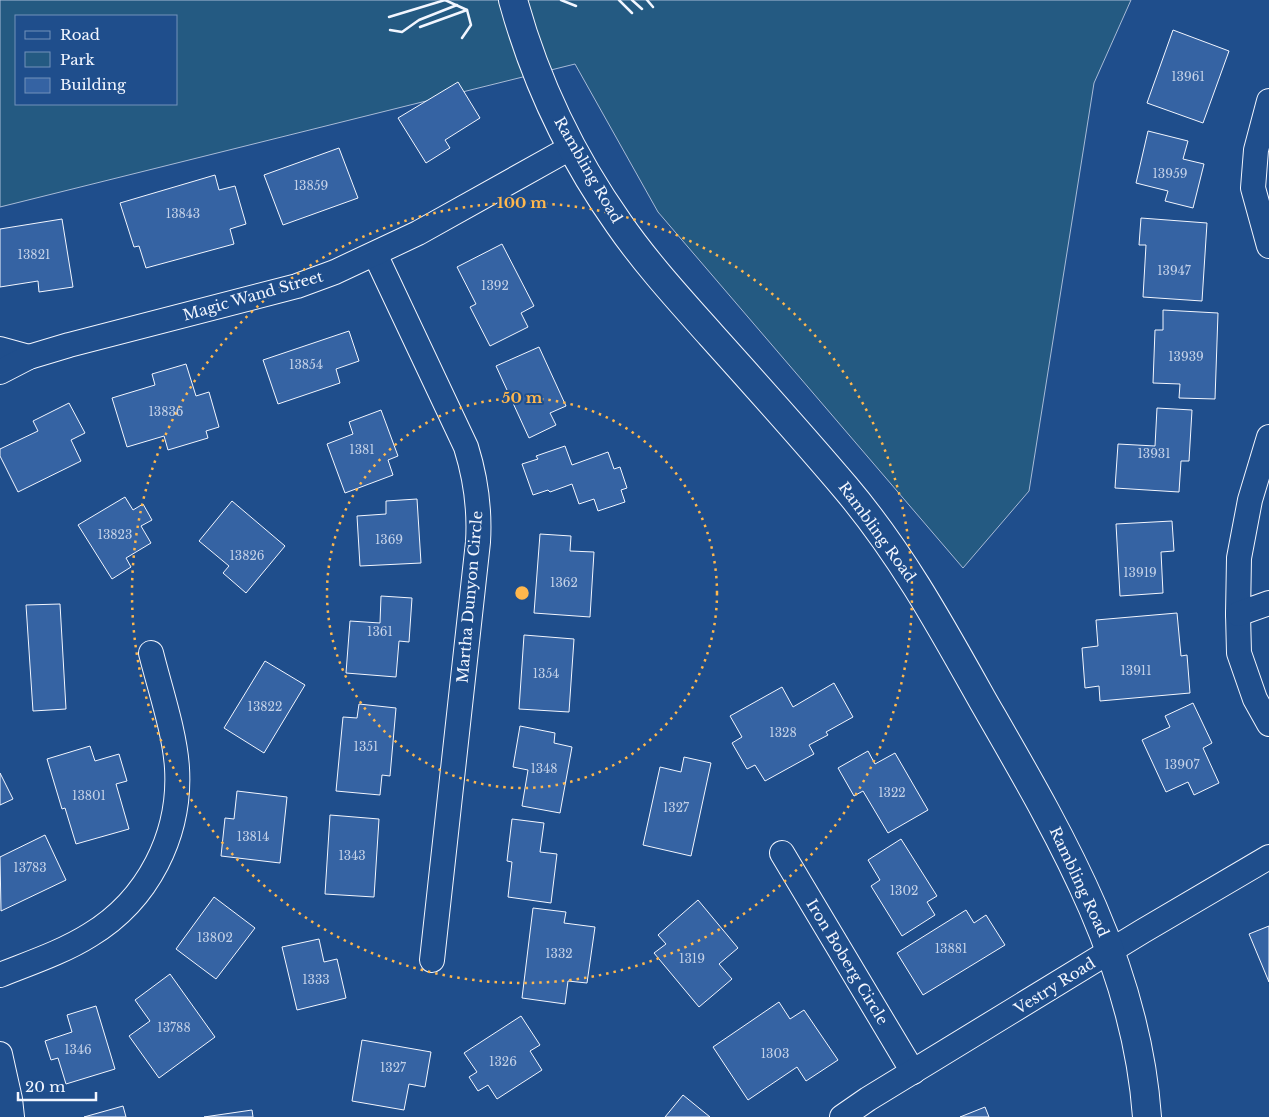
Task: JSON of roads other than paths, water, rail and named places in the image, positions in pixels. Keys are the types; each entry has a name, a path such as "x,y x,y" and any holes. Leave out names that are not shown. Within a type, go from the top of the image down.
{"street":[{"name":"Rambling Road","path":"513,0 542,86 572,147 619,225 646,260 848,490 879,529 909,572 1050,818 1100,922 1110,951 1124,995 1138,1051 1147,1117"},
{"path":"1269,101 1256,150 1254,188 1269,246"},
{"name":"Magic Wand Street","path":"0,372 28,358 69,345 297,286 335,272 418,233 572,147"},
{"name":"Martha Dunyon Circle","path":"375,254 466,447 473,470 479,510 477,552 432,960"},
{"path":"0,349 28,358"},
{"path":"1269,436 1250,500 1239,558 1238,614 1239,654 1255,699 1269,724"},
{"path":"1238,614 1269,603"},
{"path":"0,976 68,947 90,936 110,922 143,887 156,866 166,843 173,818 177,793 177,767 173,742 151,653"},
{"name":"Iron Boberg Circle","path":"782,853 913,1072"},
{"name":"Vestry Road","path":"842,1117 1110,951 1269,857"},
{"path":"0,1054 12,1117"}]}
